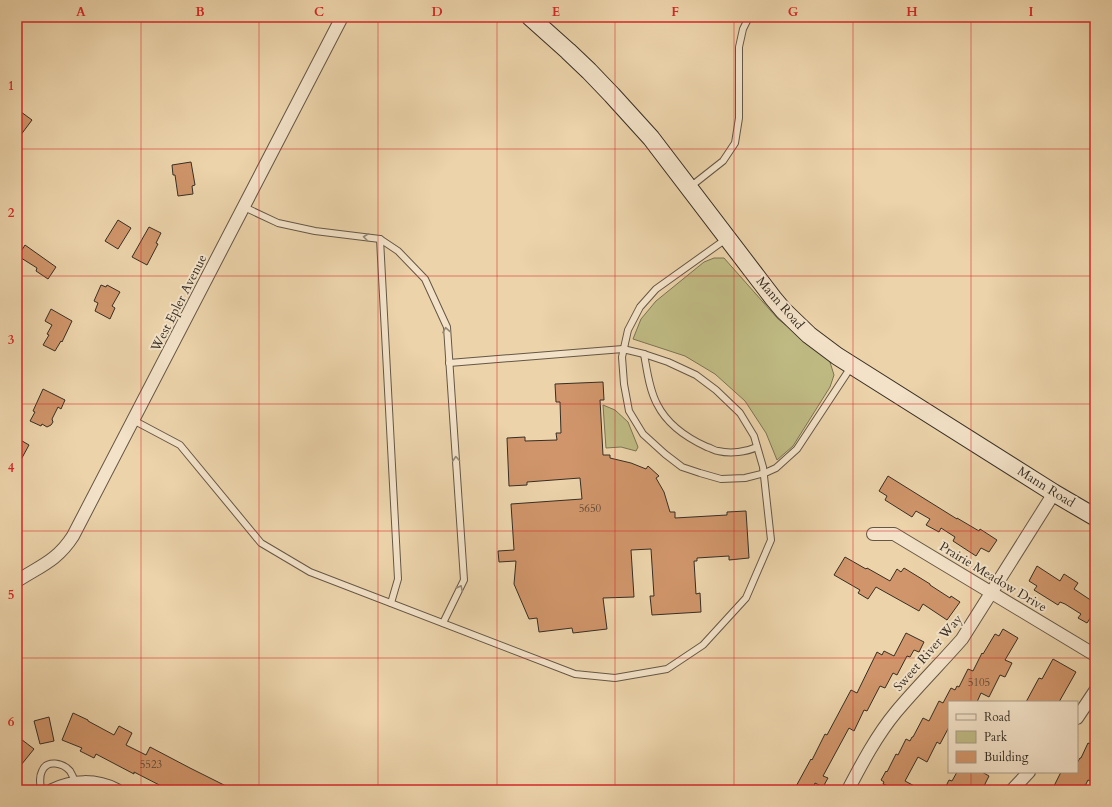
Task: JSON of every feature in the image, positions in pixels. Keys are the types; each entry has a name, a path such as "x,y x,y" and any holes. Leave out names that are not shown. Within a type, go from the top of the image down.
{"main road":[{"name":"Mann Road","path":"530,17 568,51 617,100 651,138 768,292 809,335 852,366 1054,493 1095,517"}],"street":[{"name":"West Epler Avenue","path":"17,581 52,560 68,544 79,525 342,17"},
{"name":"Sweet River Way","path":"848,790 862,763 892,718 971,627 1054,493"},
{"name":"Prairie Meadow Drive","path":"873,534 894,534 1095,655"},
{"path":"1078,716 1095,691"},
{"path":"1012,790 1028,773"},
{"path":"56,788 75,783 99,783 117,790"}],"lane":[{"path":"689,188 723,161 735,143 739,118 739,47 743,29 749,17"},
{"path":"244,207 278,223 315,231 380,239 398,251 425,279 447,327 464,580 443,623"},
{"path":"727,238 656,289 640,307 628,330 622,357 624,384 629,411 643,434 682,467 720,479 745,478 765,473 776,468 797,449 852,366"},
{"path":"380,239 398,579 391,603"},
{"path":"134,420 180,445 261,543 310,572 575,674 615,678 667,669 703,645 746,598 771,540 765,473 754,436 740,413 716,390 696,375 668,362 623,349 449,363"},
{"path":"644,354 651,386 657,404 668,420 679,430 697,442 718,451 736,452 751,450 757,447"},
{"path":"41,790 40,779 42,770 46,766 53,763 60,764 70,771 75,783"}],"green space":[{"path":"714,258 724,258 778,319 829,359 834,375 830,387 793,446 777,460 766,433 745,401 715,374 685,356 633,339 641,319 656,301 704,262"},
{"path":"603,405 615,410 628,422 638,447 636,451 621,447 606,448"}],"building":[{"path":"17,109 32,120 17,140"},
{"path":"191,162 195,185 192,186 193,194 178,196 172,165"},
{"path":"118,220 131,228 118,249 105,241"},
{"path":"149,227 161,233 156,243 158,244 147,265 132,257"},
{"path":"25,245 56,267 48,279 36,271 37,268 18,256"},
{"path":"101,285 106,287 107,285 120,292 112,306 115,308 110,319 95,311 98,303 94,301"},
{"path":"51,309 72,321 62,342 61,341 55,351 43,345 49,335 47,334 52,325 45,321"},
{"path":"603,382 604,400 600,400 603,455 610,455 610,458 631,463 646,469 648,466 659,476 656,478 664,492 670,512 675,512 675,518 727,515 727,512 746,511 749,558 729,560 729,556 697,558 697,561 694,561 696,594 700,593 701,612 652,615 650,596 654,596 651,549 631,550 634,597 603,598 607,629 573,633 572,628 539,632 537,618 529,619 514,584 516,561 499,562 498,551 514,550 511,504 582,499 580,478 527,482 527,485 509,486 507,438 525,437 525,441 557,440 556,433 561,433 560,402 556,402 555,384"},
{"path":"43,389 65,400 61,409 58,407 52,419 53,422 51,425 47,427 30,421 35,412 33,411"},
{"path":"17,438 29,445 17,467"},
{"path":"888,476 957,519 979,531 980,529 997,540 989,552 981,548 976,556 953,541 955,537 941,528 939,532 926,525 930,519 916,511 912,517 885,500 887,496 879,491"},
{"path":"845,557 890,581 897,569 901,572 904,568 950,598 951,596 960,602 947,620 923,604 919,611 876,587 868,599 858,593 860,590 834,575"},
{"path":"1037,566 1060,581 1064,574 1078,583 1074,589 1095,603 1095,611 1087,623 1078,618 1081,614 1065,604 1060,602 1058,605 1034,590 1037,586 1029,581"},
{"path":"1003,629 1018,638 1005,660 1012,663 1005,677 1000,675 989,697 981,693 977,701 948,701 948,729 940,744 937,742 927,762 918,757 905,781 922,790 884,790 886,785 883,784 884,782 881,780 896,754 898,755 906,739 910,741 923,718 929,721 939,701 943,703 951,688 955,690 957,686 959,687 968,669 973,671 982,653 983,654 995,634 999,636"},
{"path":"906,633 924,642 919,652 914,650 910,657 907,656 897,675 893,673 885,688 880,686 867,711 864,710 854,731 849,728 823,776 828,778 823,787 815,783 812,790 794,790 811,759 812,760 825,734 827,735 851,690 857,693 877,652 882,655 884,651 894,656"},
{"path":"1053,659 1076,672 1060,701 1027,701 1039,678 1042,679"},
{"path":"73,713 114,735 119,726 132,733 126,745 146,755 150,747 234,790 169,790 96,754 94,758 80,751 82,748 62,740"},
{"path":"49,717 54,741 40,744 34,721"},
{"path":"17,736 34,749 17,770"},
{"path":"1088,743 1095,746 1095,783 1088,780 1083,790 1052,790 1060,773 1078,773 1078,761"},
{"path":"956,773 984,773 989,776 982,790 944,790 949,780 952,781"}]}
